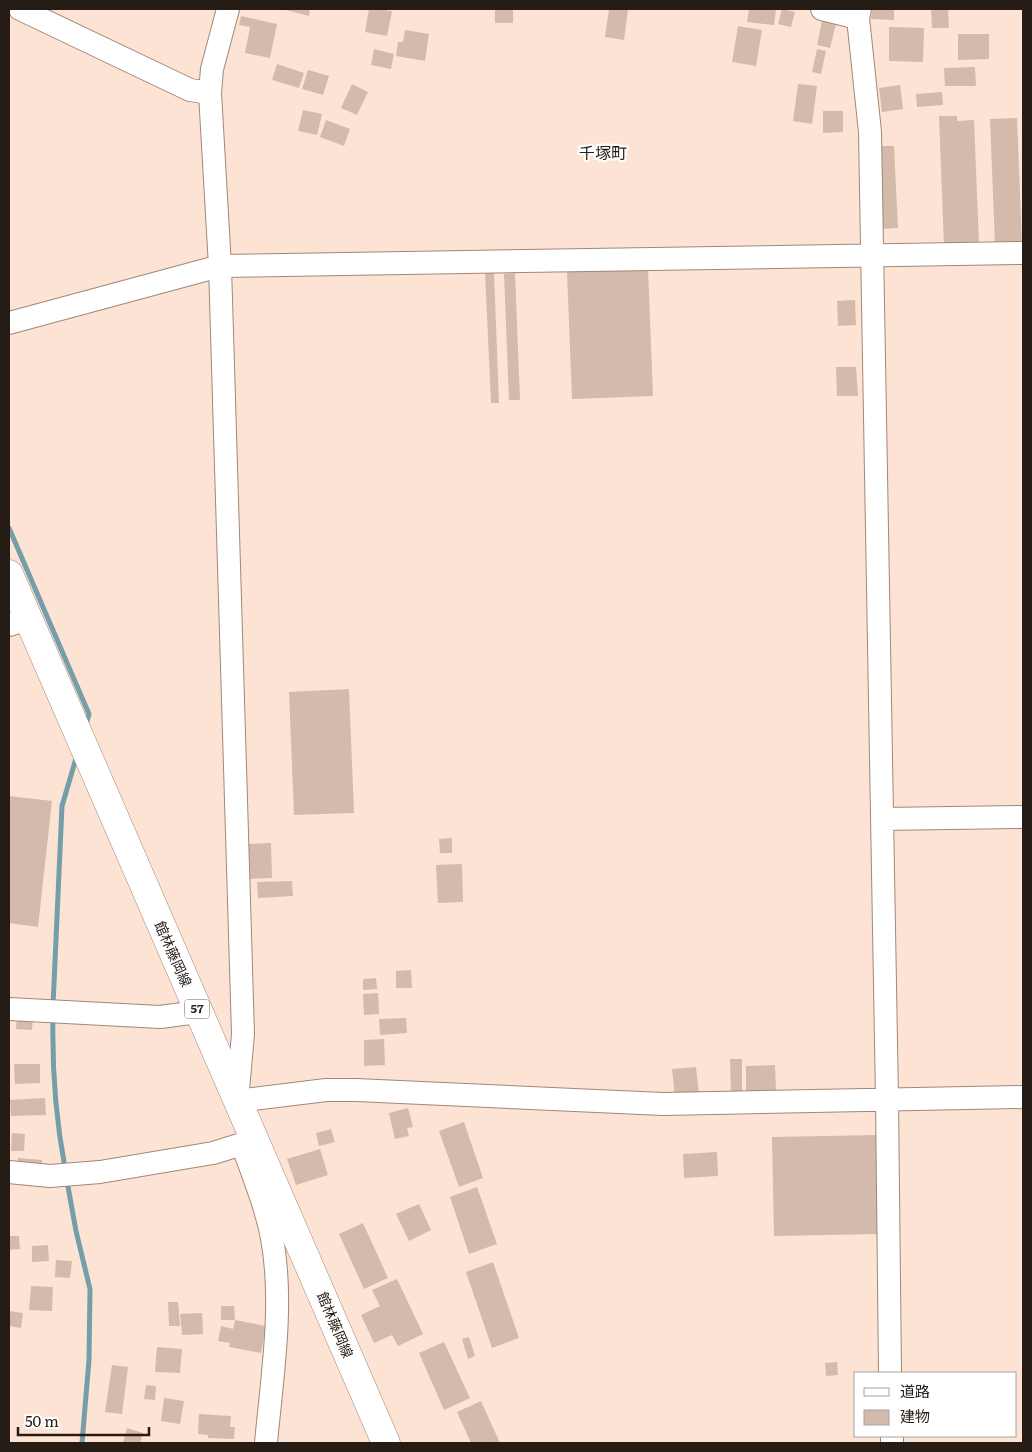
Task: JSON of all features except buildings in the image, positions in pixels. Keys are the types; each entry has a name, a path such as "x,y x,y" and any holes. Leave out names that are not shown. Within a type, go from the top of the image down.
{"main road":[{"name":"館林藤岡線","path":"9,574 19,622 198,1012 237,1100 248,1142 386,1443"}],"street":[{"path":"20,9 190,90 210,93"},
{"path":"228,9 212,69 210,93 220,266 243,1034 237,1100 326,1090 663,1104 1023,1097"},
{"path":"822,9 859,13 870,132 883,819 890,1372"},
{"path":"9,323 220,266 1023,253"},
{"path":"883,819 1023,817"},
{"path":"9,1009 160,1017 198,1012"},
{"path":"9,1172 50,1176 100,1172 213,1153 248,1142 272,1237 276,1272 277,1308 266,1443"}],"waterway":[{"path":"9,528 89,714 86,725"},
{"path":"53,1006 62,806 77,755"},
{"path":"53,1017 55,1093 65,1168"},
{"path":"67,1181 76,1231 90,1289 89,1360 82,1443"}],"district":[{"name":"千塚町","path":"603,153"}]}
